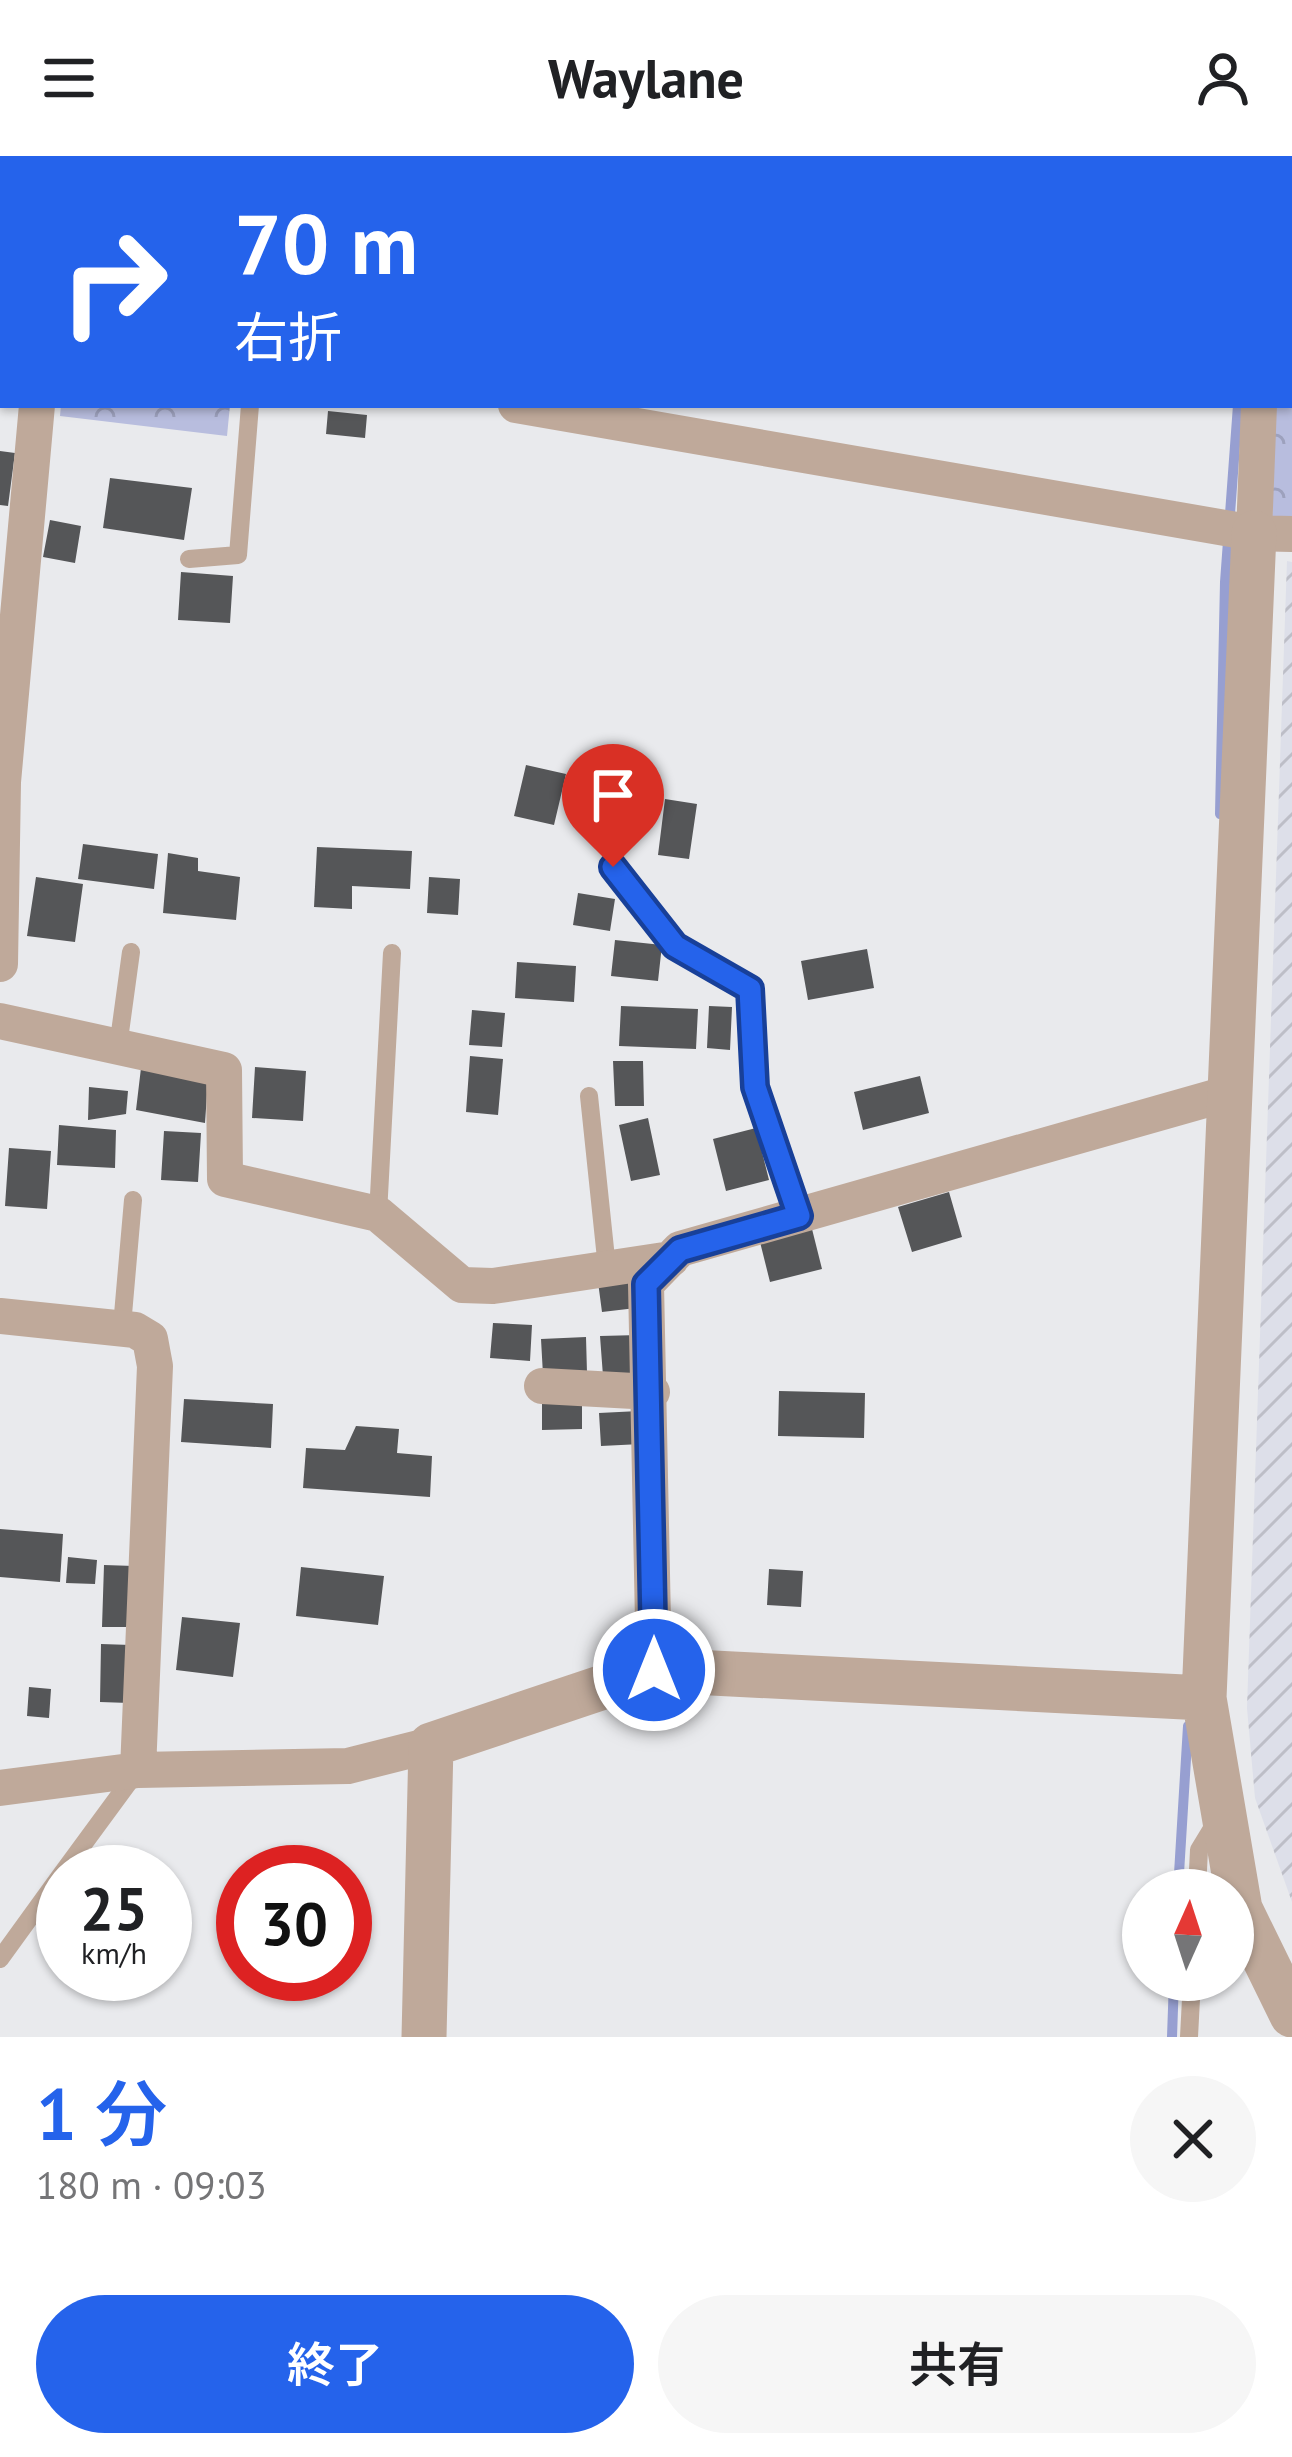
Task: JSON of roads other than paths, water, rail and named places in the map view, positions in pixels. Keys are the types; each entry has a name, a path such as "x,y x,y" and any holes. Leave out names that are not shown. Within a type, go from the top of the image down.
{"street":[{"path":"0,964 2,782 38,408"},
{"path":"1259,408 1273,534 1233,1092 1204,1698 1240,1909 1292,2015"},
{"path":"575,410 1273,534"},
{"path":"0,1021 224,1070 225,1179 379,1214 462,1285 493,1286 671,1258"},
{"path":"654,1670 652,1392 646,1284 671,1258 680,1250 1233,1092"},
{"path":"0,1316 122,1325 150,1339 155,1366 138,1769"},
{"path":"542,1386 652,1392"},
{"path":"0,1788 138,1769 348,1766 431,1745 654,1670 1204,1698"},
{"path":"424,2037 431,1745"}],"lane":[{"path":"189,559 238,555 250,408"},
{"path":"613,867 675,946 750,989 755,1087 799,1216"},
{"path":"118,1047 131,952"},
{"path":"379,1214 392,953"},
{"path":"589,1096 607,1268"},
{"path":"122,1325 133,1200"},
{"path":"83,1845 138,1769"},
{"path":"1198,1869 1199,1850 1221,1814"},
{"path":"0,1959 36,1909"},
{"path":"1190,2037 1191,2001"}],"waterway":[{"path":"1220,814 1225,582 1238,408"},
{"path":"1179,1869 1188,1726"},
{"path":"1172,2037 1173,2001"}]}
